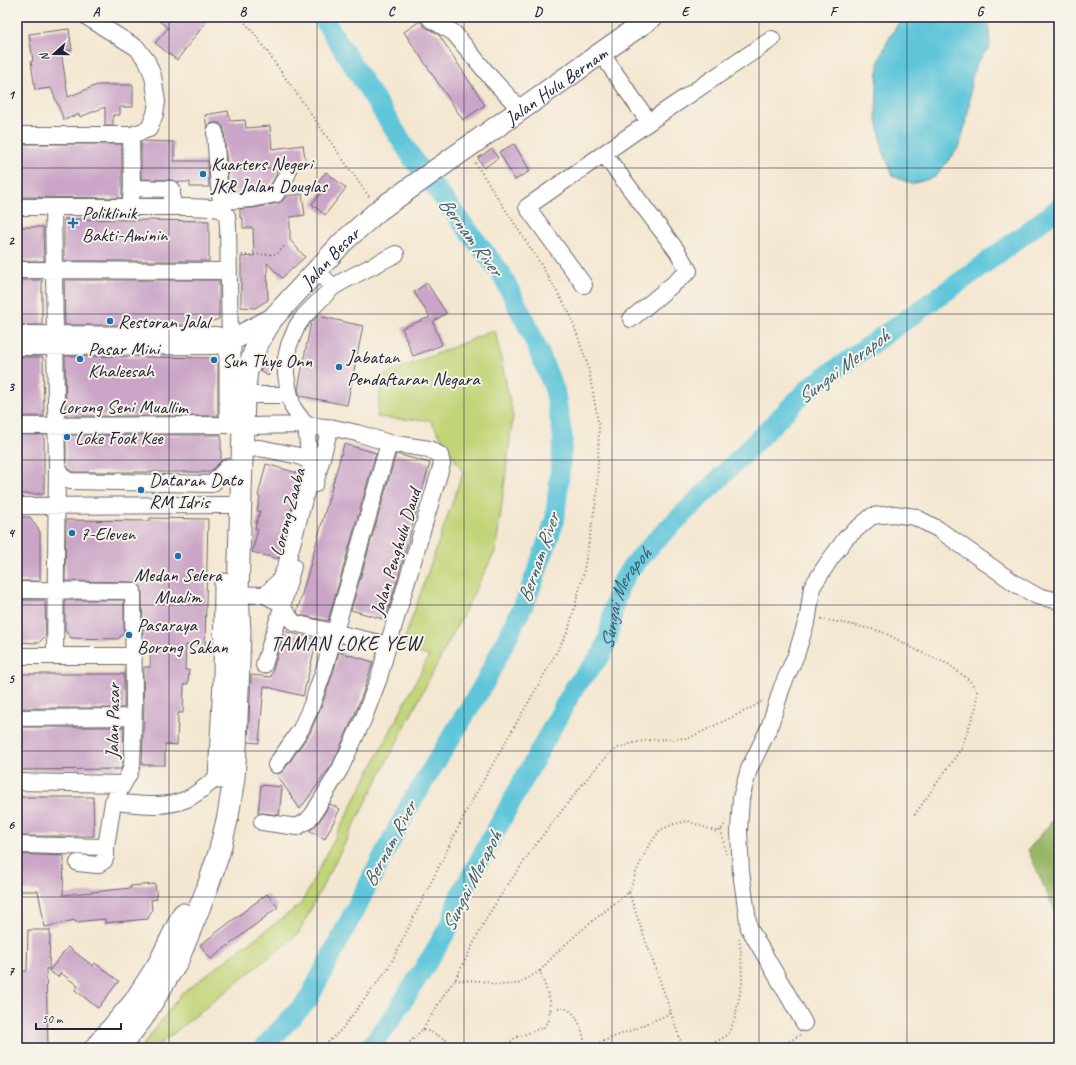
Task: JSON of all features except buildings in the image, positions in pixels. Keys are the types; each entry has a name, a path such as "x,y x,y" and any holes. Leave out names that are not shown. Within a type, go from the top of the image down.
{"main road":[{"name":"Jalan Hulu Bernam","path":"385,205 652,17"},
{"name":"Jalan Besar","path":"272,319 344,241 385,205"},
{"path":"230,341 272,319"},
{"path":"119,1048 142,1019 178,960 207,889 219,853 228,816 236,748 240,632 231,594 228,467 236,426 244,396 246,371 257,345 272,319"},
{"path":"230,341 246,371"},
{"path":"94,1048 134,1002 159,962 182,917 201,863 212,819 220,774 224,681 242,450 236,426 230,341"}],"street":[{"path":"17,135 131,135 149,129 155,114 157,102 153,76 147,60 137,48 87,17"},
{"path":"428,17 454,33 491,78 521,110"},
{"path":"584,285 527,207 649,122 772,40"},
{"path":"601,53 649,122"},
{"path":"17,334 55,340 216,346 230,341 228,221 221,205 215,132"},
{"path":"131,135 131,206"},
{"path":"604,154 677,251 689,271 631,319"},
{"path":"17,207 131,206 212,208 252,198 276,194 288,173"},
{"path":"132,188 172,189 172,207"},
{"path":"53,207 58,506 55,655"},
{"path":"265,595 280,580 286,566 311,474 306,425 293,408 286,374 286,358 292,339 297,326 304,316 333,287 396,254"},
{"path":"17,270 54,271 229,263"},
{"path":"317,271 333,287"},
{"path":"17,347 55,340"},
{"path":"244,396 290,395"},
{"name":"Jalan Penghulu Daud","path":"236,426 306,425 330,428 357,433 389,443 429,448 440,455 442,464 379,678 363,720 340,769 313,814 307,821 297,827 262,822"},
{"name":"Lorong Seni Muallim","path":"17,426 236,426"},
{"name":"Lorong Zaaba","path":"264,665 282,607 330,428"},
{"path":"276,765 301,729 322,677 389,443"},
{"path":"242,450 258,448 265,449 299,456 309,462"},
{"path":"57,468 61,476 67,480 212,484 228,467"},
{"path":"135,482 135,505"},
{"path":"17,506 228,505"},
{"path":"804,1023 749,928 742,872 739,831 741,798 749,769 769,728 782,687 796,655 808,617 812,587 846,538 872,516 894,514 914,517 938,529 1016,584 1037,596 1059,601"},
{"path":"17,590 56,590"},
{"name":"Jalan Pasar","path":"56,590 133,591 132,765 129,774 113,802"},
{"path":"231,594 265,595 273,599 282,607 294,623 388,645"},
{"path":"17,656 133,656"},
{"path":"17,718 133,717"},
{"path":"78,863 97,865 104,861 106,856 113,802 158,805 170,804 187,799 220,774"},
{"path":"17,782 123,784"},
{"path":"17,845 106,847"}],"path":[{"path":"240,17 254,33 385,205"},
{"path":"322,1048 341,1030 388,967 471,802 568,631 583,576 597,495 599,426 588,366 570,314 540,263 462,151"},
{"path":"229,263 277,254 285,246"},
{"path":"808,617 841,622 883,632 920,652 948,664 969,680 977,691 976,707 961,749 913,817"},
{"path":"404,1048 423,1029 446,990 455,980 488,917 538,840 588,776 608,755 618,748 633,743 648,740 689,738 751,708 782,687"},
{"path":"455,980 482,981 497,985 518,984 540,971 551,958 575,936 629,892 636,872 648,848 660,830 674,824 688,822 717,832 721,830 741,798"},
{"path":"721,830 727,861"},
{"path":"629,892 683,1048"},
{"path":"705,1048 728,1034 735,1018 742,983 739,937"},
{"path":"504,1048 515,1038 544,1027 549,1020 550,1000 540,971"},
{"path":"550,1010 562,1008 573,1013 580,1026 586,1048 638,1028 671,1013"},
{"path":"779,1048 801,1035 804,1023"},
{"path":"423,1029 450,1042 494,1048"}],"green space":[{"path":"495,330 513,416 496,550 298,934 155,1048 141,1048 181,994 301,904 429,656 401,649 463,472 430,420 377,417 382,376"},
{"path":"1059,813 1059,921 1028,850"}],"water":[{"path":"903,17 982,17 989,26 990,46 976,64 971,81 969,107 960,146 935,177 912,184 893,176 883,151 876,114 878,64 887,42"}],"waterway":[{"name":"Bernam River","path":"263,1048 308,1000 409,806 484,684 527,598 555,520 563,439 555,391 531,333 501,273 415,162 322,17"},
{"name":"Sungai Merapoh","path":"369,1048 389,1023 436,949 451,923 458,899 574,688 602,654 608,639 614,606 620,585 630,569 654,542 810,387 978,269 1059,208"}],"place":[{"name":"Kuarters Negeri JKR Jalan Douglas","path":"203,174"},
{"name":"Poliklinik Bakti-Aminin","path":"73,223"},
{"name":"Restoran Jalal","path":"110,321"},
{"name":"Pasar Mini Khaleesah","path":"80,359"},
{"name":"Sun Thye Onn","path":"214,360"},
{"name":"Jabatan Pendaftaran Negara","path":"339,367"},
{"name":"Loke Fook Kee","path":"67,437"},
{"name":"Dataran Dato RM Idris","path":"141,490"},
{"name":"7-Eleven","path":"72,533"},
{"name":"Medan Selera Mualim","path":"178,556"},
{"name":"Pasaraya Borong Sakan","path":"129,635"}],"district":[{"name":"TAMAN LOKE YEW","path":"346,643"}]}
